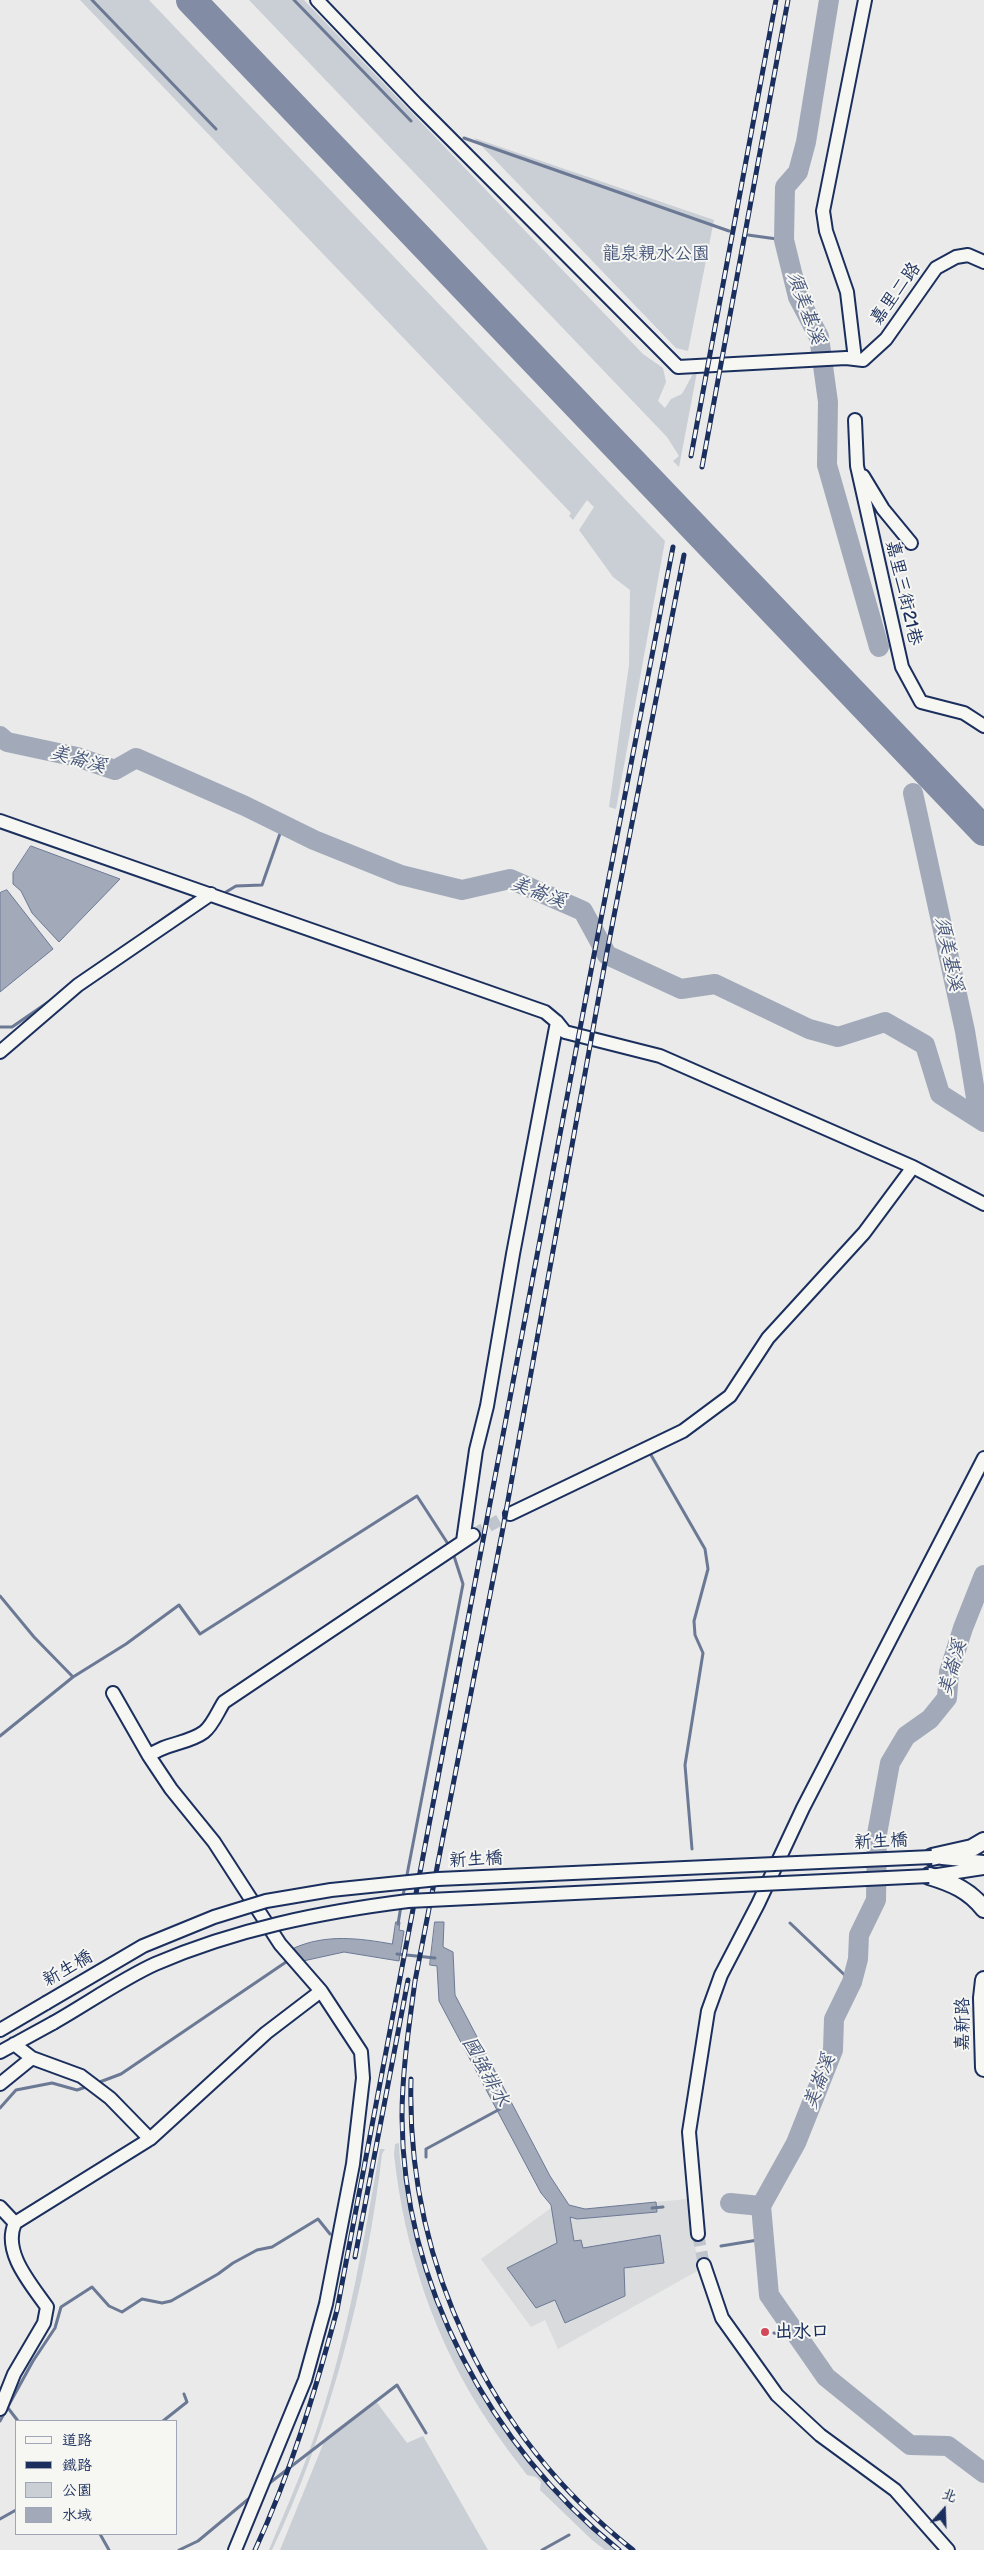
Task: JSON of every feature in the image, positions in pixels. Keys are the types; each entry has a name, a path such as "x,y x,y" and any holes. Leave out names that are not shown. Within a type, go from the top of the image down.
{"main road":[{"path":"932,1857 972,1848 984,1841"},
{"path":"929,1876 954,1884 970,1893 984,1910"},
{"name":"嘉新路","path":"984,1980 982,1998 984,2068"}],"street":[{"name":"嘉里二路","path":"316,0 416,104 678,367 840,359 864,360 886,339 936,268 956,257 968,255 984,262"},
{"path":"855,359 847,292 826,231 823,211 864,0"},
{"name":"嘉里三街21巷","path":"855,420 857,466 902,667 921,702 964,713 984,726"},
{"path":"857,466 883,509 911,543"},
{"path":"0,821 545,1012 565,1032 660,1056 913,1167 984,1204"},
{"path":"0,1052 78,985 211,894"},
{"path":"149,1756 158,1749 202,1734 208,1728 224,1702 460,1544 557,1022"},
{"path":"510,1514 683,1431 730,1396 768,1338 864,1233 913,1167"},
{"path":"698,2234 689,2132 711,2002 721,1975 758,1904 803,1808 984,1458"},
{"path":"112,1694 170,1789 214,1842 280,1944 321,1991 361,2052 363,2078 353,2164 326,2304 306,2380 235,2550"},
{"name":"新生橋","path":"0,2030 144,1946 214,1917 266,1900 331,1890 438,1879 932,1857 984,1862"},
{"name":"新生橋","path":"0,2052 154,1965 238,1933 338,1910 408,1901 929,1876 984,1868"},
{"path":"0,2409 14,2374 44,2323 47,2307 25,2276 11,2246 12,2230 15,2223 150,2139 266,2033 321,1991"},
{"path":"14,2044 32,2058 81,2076 110,2098 150,2139"},
{"path":"0,2084 32,2058"},
{"path":"0,2207 15,2223"},
{"path":"704,2265 722,2318 777,2395 820,2435 895,2490 948,2550"}],"shaded area":[{"path":"687,2199 699,2270 558,2349 545,2320 531,2327 481,2259 551,2208 569,2206 585,2209"}],"green space":[{"path":"80,0 149,0 665,541 616,809 609,807 629,665 630,590 613,577 579,530 594,507 587,500 573,520 569,516 571,513"},
{"path":"249,0 304,0 643,354 663,368 666,382 658,401 665,408 671,399 682,394 694,372 697,372 679,467 673,461 679,456 667,437"},
{"name":"龍泉親水公園","path":"474,138 714,220 688,351 676,348"},
{"path":"399,2143 402,2169 418,2247 434,2297 454,2345 479,2392 508,2436 540,2477 577,2515 616,2550 605,2550 592,2540 540,2490 541,2482 536,2477 527,2475 489,2423 453,2361 425,2294 405,2225 394,2154 395,2144"},
{"path":"380,2149 385,2149 382,2154 375,2204 356,2305 343,2356 311,2456 272,2550 269,2550 310,2450 331,2383 355,2284"},
{"path":"375,2400 407,2443 423,2436 488,2550 280,2550 326,2437"}],"water":[{"path":"31,846 120,879 59,942 32,913 21,891 13,884 13,873"},
{"path":"7,890 53,949 0,992 0,893"},
{"path":"396,1922 400,1922 399,1930 404,1931 399,1961 344,1952 303,1961 294,1948 330,1939 367,1940 392,1944"},
{"path":"435,1922 444,1922 443,1947 453,1952 455,1995 550,2176 569,2205 585,2209 656,2202 657,2212 577,2219 570,2217 574,2241 581,2240 583,2248 660,2235 664,2263 624,2268 625,2296 565,2323 555,2300 536,2308 507,2268 557,2243 551,2205 541,2193 439,2001 437,1966 430,1965"}],"waterway":[{"path":"92,0 216,129"},
{"path":"294,0 411,121"},
{"name":"須美基溪","path":"829,0 806,142 798,172 785,187 784,240 798,297 819,337 828,402 827,465 879,647"},
{"path":"464,138 729,231"},
{"path":"748,235 784,240"},
{"name":"美崙溪","path":"0,736 7,742 77,757 115,770 136,758 245,806 314,840 401,875 462,890 510,879 583,911 607,955 681,989 715,984 809,1029 838,1037 885,1022 925,1045 940,1094 984,1122"},
{"name":"須美基溪","path":"913,793 965,1031 979,1116"},
{"path":"226,892 236,886 262,885 283,825"},
{"path":"147,930 190,900 196,899"},
{"path":"0,1027 12,1027 57,996"},
{"path":"651,1455 705,1549 708,1569 694,1621 695,1635 703,1653 685,1765 692,1849"},
{"path":"0,1736 73,1677 126,1644 179,1605 200,1634 417,1496 450,1547"},
{"path":"406,1880 463,1584 453,1553"},
{"name":"美崙溪","path":"984,1575 963,1628 949,1672 947,1698 930,1719 906,1736 890,1763 877,1834 876,1900 859,1935 858,1959 852,1982 834,2019 833,2050 796,2143 761,2206 769,2295 826,2377 910,2445 948,2446 984,2473"},
{"path":"0,1596 34,1637 73,1677"},
{"path":"402,1900 405,1886"},
{"path":"398,1924 401,1906"},
{"path":"790,1923 852,1982"},
{"name":"國強排水","path":"397,1954 435,1958"},
{"name":"國強排水","path":"97,2083 121,2074 289,1960"},
{"name":"國強排水","path":"0,2108 16,2090 52,2083 77,2090 89,2086"},
{"path":"426,2157 426,2149 500,2109"},
{"name":"國強排水","path":"730,2203 761,2206"},
{"name":"國強排水","path":"652,2208 663,2207"},
{"path":"0,2421 33,2361 55,2328 61,2307 92,2287 109,2306 122,2312 142,2299 162,2303 171,2301 218,2274 233,2263 257,2250 272,2247 318,2219 330,2234"},
{"path":"721,2246 764,2239"},
{"path":"774,2333 801,2340"},
{"path":"267,2485 397,2385 426,2433"},
{"path":"164,2420 187,2402 184,2394"},
{"path":"8,2408 17,2420"},
{"path":"179,2550 198,2541 252,2496"},
{"path":"0,2519 15,2511"},
{"path":"101,2535 109,2550"},
{"path":"542,2550 569,2535"}],"taxiway":[{"path":"191,0 984,831"}],"tunnel":[{"path":"473,1535 510,1514"},
{"path":"698,2234 704,2265"}],"railway":[{"path":"691,456 776,0"},
{"path":"702,467 788,0"},
{"path":"255,2550 280,2491 301,2432 337,2310 673,547"},
{"path":"619,2550 573,2508 531,2462 494,2412 462,2358 437,2300 418,2241 406,2180 402,2100 406,2049 415,1981 503,1528 606,957 684,555"},
{"path":"355,2257 408,1980"},
{"path":"411,2079 413,2147 423,2214 441,2279 466,2341 498,2399 537,2454 582,2505 633,2550"}],"place":[{"name":"出水口","path":"765,2332"}]}
